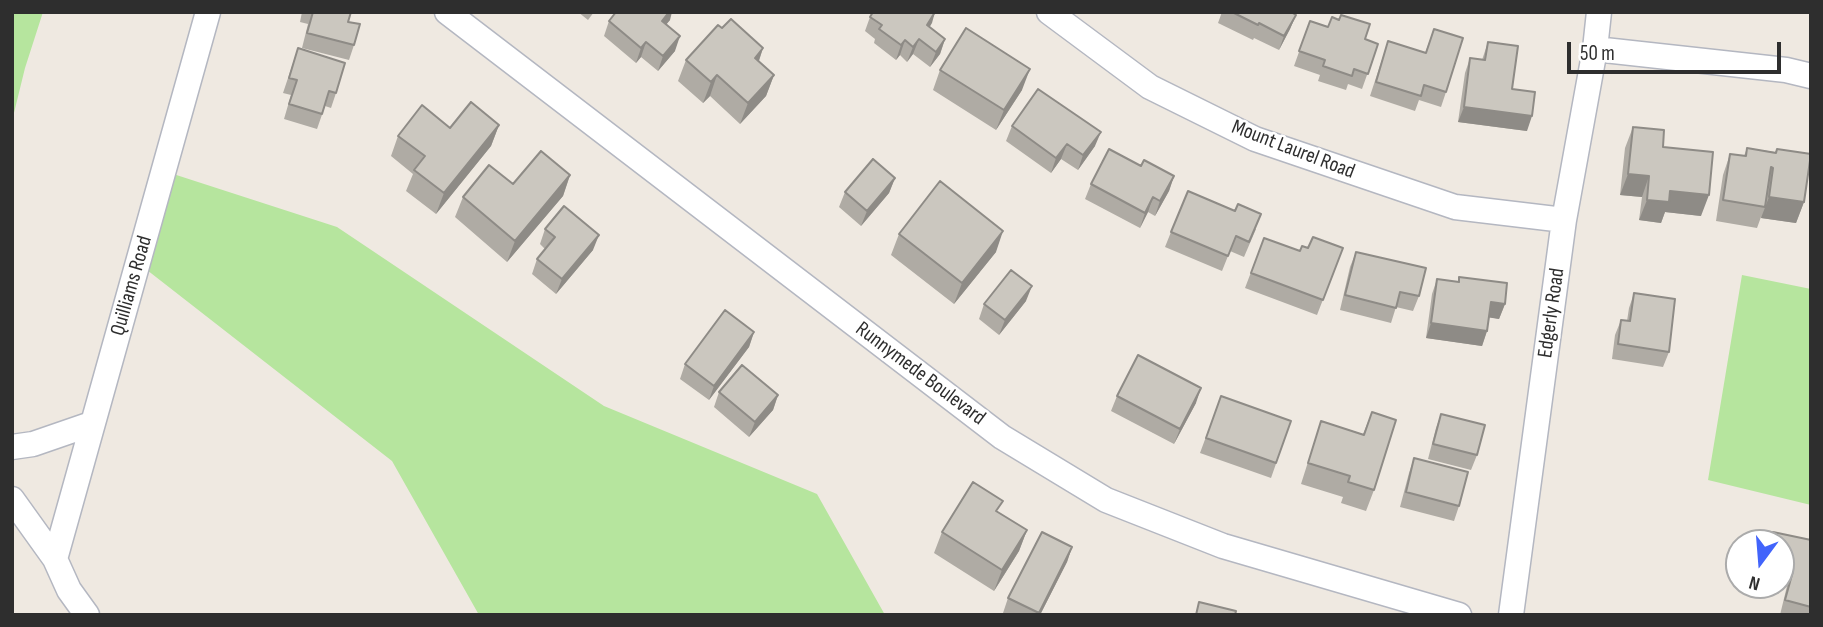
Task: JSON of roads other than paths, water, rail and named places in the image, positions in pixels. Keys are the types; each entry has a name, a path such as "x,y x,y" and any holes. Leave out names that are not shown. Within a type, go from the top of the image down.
{"street":[{"name":"Quilliams Road","path":"55,559 208,12"},
{"name":"Runnymede Boulevard","path":"447,12 1002,436 1105,500 1223,546 1459,615"},
{"name":"Mount Laurel Road","path":"1049,12 1150,87 1255,139 1455,207 1564,220"},
{"name":"Edgerly Road","path":"1511,615 1564,220 1595,49 1599,12"},
{"path":"1595,49 1786,70 1811,76"},
{"path":"12,447 33,444 91,425"},
{"path":"12,499 55,559 69,590 87,615"}]}
